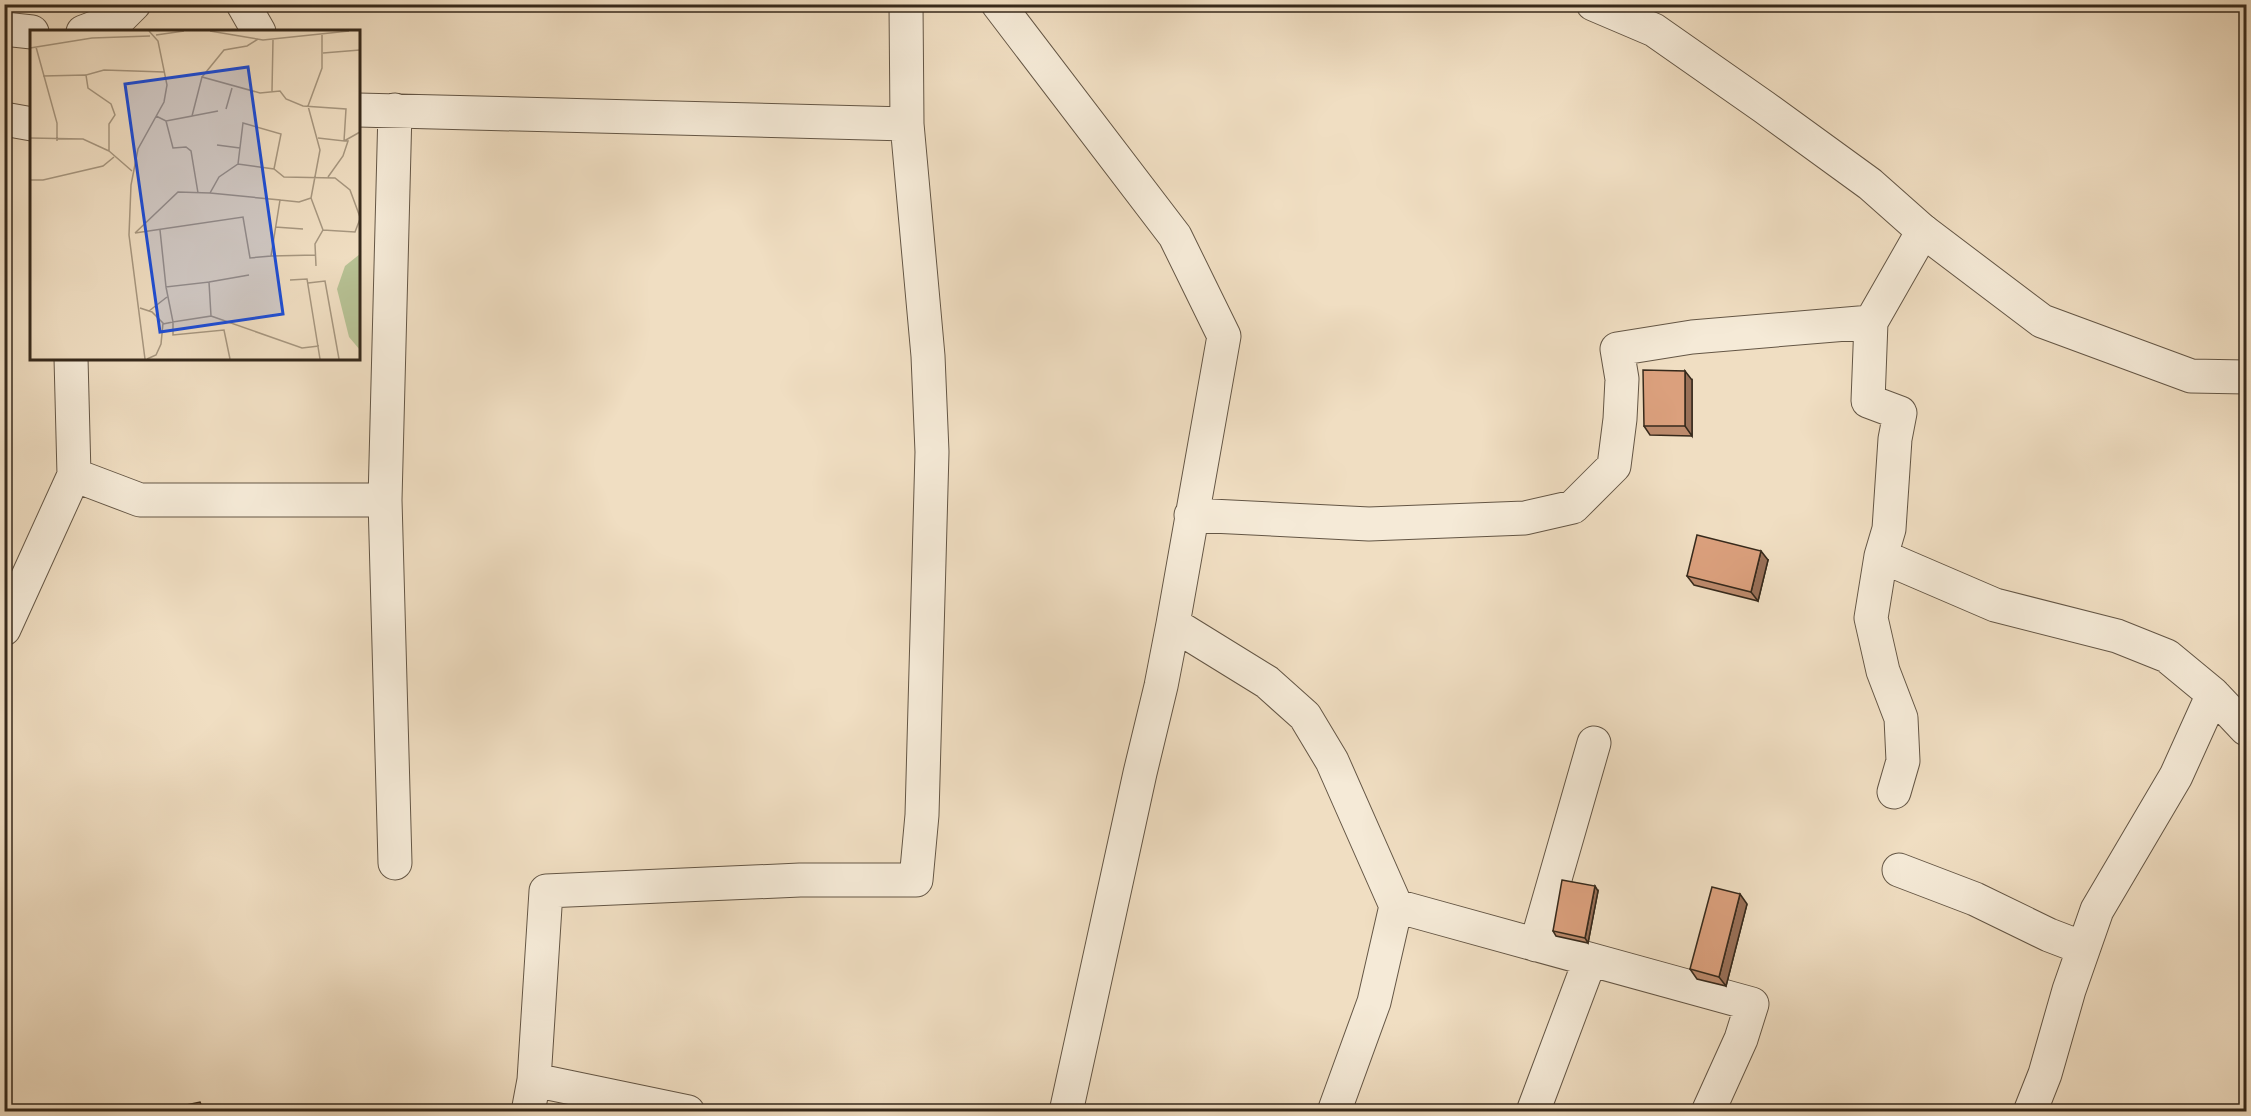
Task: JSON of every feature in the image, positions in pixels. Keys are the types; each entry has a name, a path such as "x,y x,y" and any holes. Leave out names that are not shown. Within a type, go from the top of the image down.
{"street":[{"path":"88,30 120,18 134,4"},
{"path":"243,4 258,30"},
{"path":"688,1112 531,1096 546,891 800,880 916,880 922,815 932,452 928,356 907,124 906,4"},
{"path":"998,4 1175,236 1224,336 1161,686 1066,1112"},
{"path":"1593,4 1654,30 1870,184 1923,231 2042,321 2191,376 2247,377"},
{"path":"4,29 30,32"},
{"path":"360,110 907,124"},
{"path":"394,863 385,500 395,110"},
{"path":"4,119 30,124"},
{"path":"1894,792 1903,761 1901,718 1883,670 1871,618 1881,556 1889,529 1895,439 1900,413 1868,401 1871,322 1923,231"},
{"path":"1191,515 1369,524 1525,518 1573,507 1614,466 1622,379 1617,349 1692,337 1871,322"},
{"path":"4,628 74,475 71,360"},
{"path":"74,475 140,500 385,500"},
{"path":"1881,556 1995,605 2117,636 2167,656 2212,694 2247,729"},
{"path":"1173,624 1267,682 1305,716 1332,761 1396,906 1374,1002 1334,1112"},
{"path":"2030,1112 2045,1074 2069,990 2097,910 2176,776 2212,694"},
{"path":"1536,945 1594,743"},
{"path":"1899,870 1975,899 2049,935 2083,948"},
{"path":"1396,906 1752,1004 1741,1040 1708,1112"},
{"path":"1534,1109 1590,960"}],"building":[{"path":"1643,370 1685,371 1685,426 1644,426"},
{"path":"1697,535 1761,551 1751,592 1687,576"},
{"path":"1562,880 1595,886 1585,938 1553,931"},
{"path":"1712,887 1740,894 1719,977 1690,969"},
{"path":"200,1102 204,1112 157,1112 157,1111"}]}
